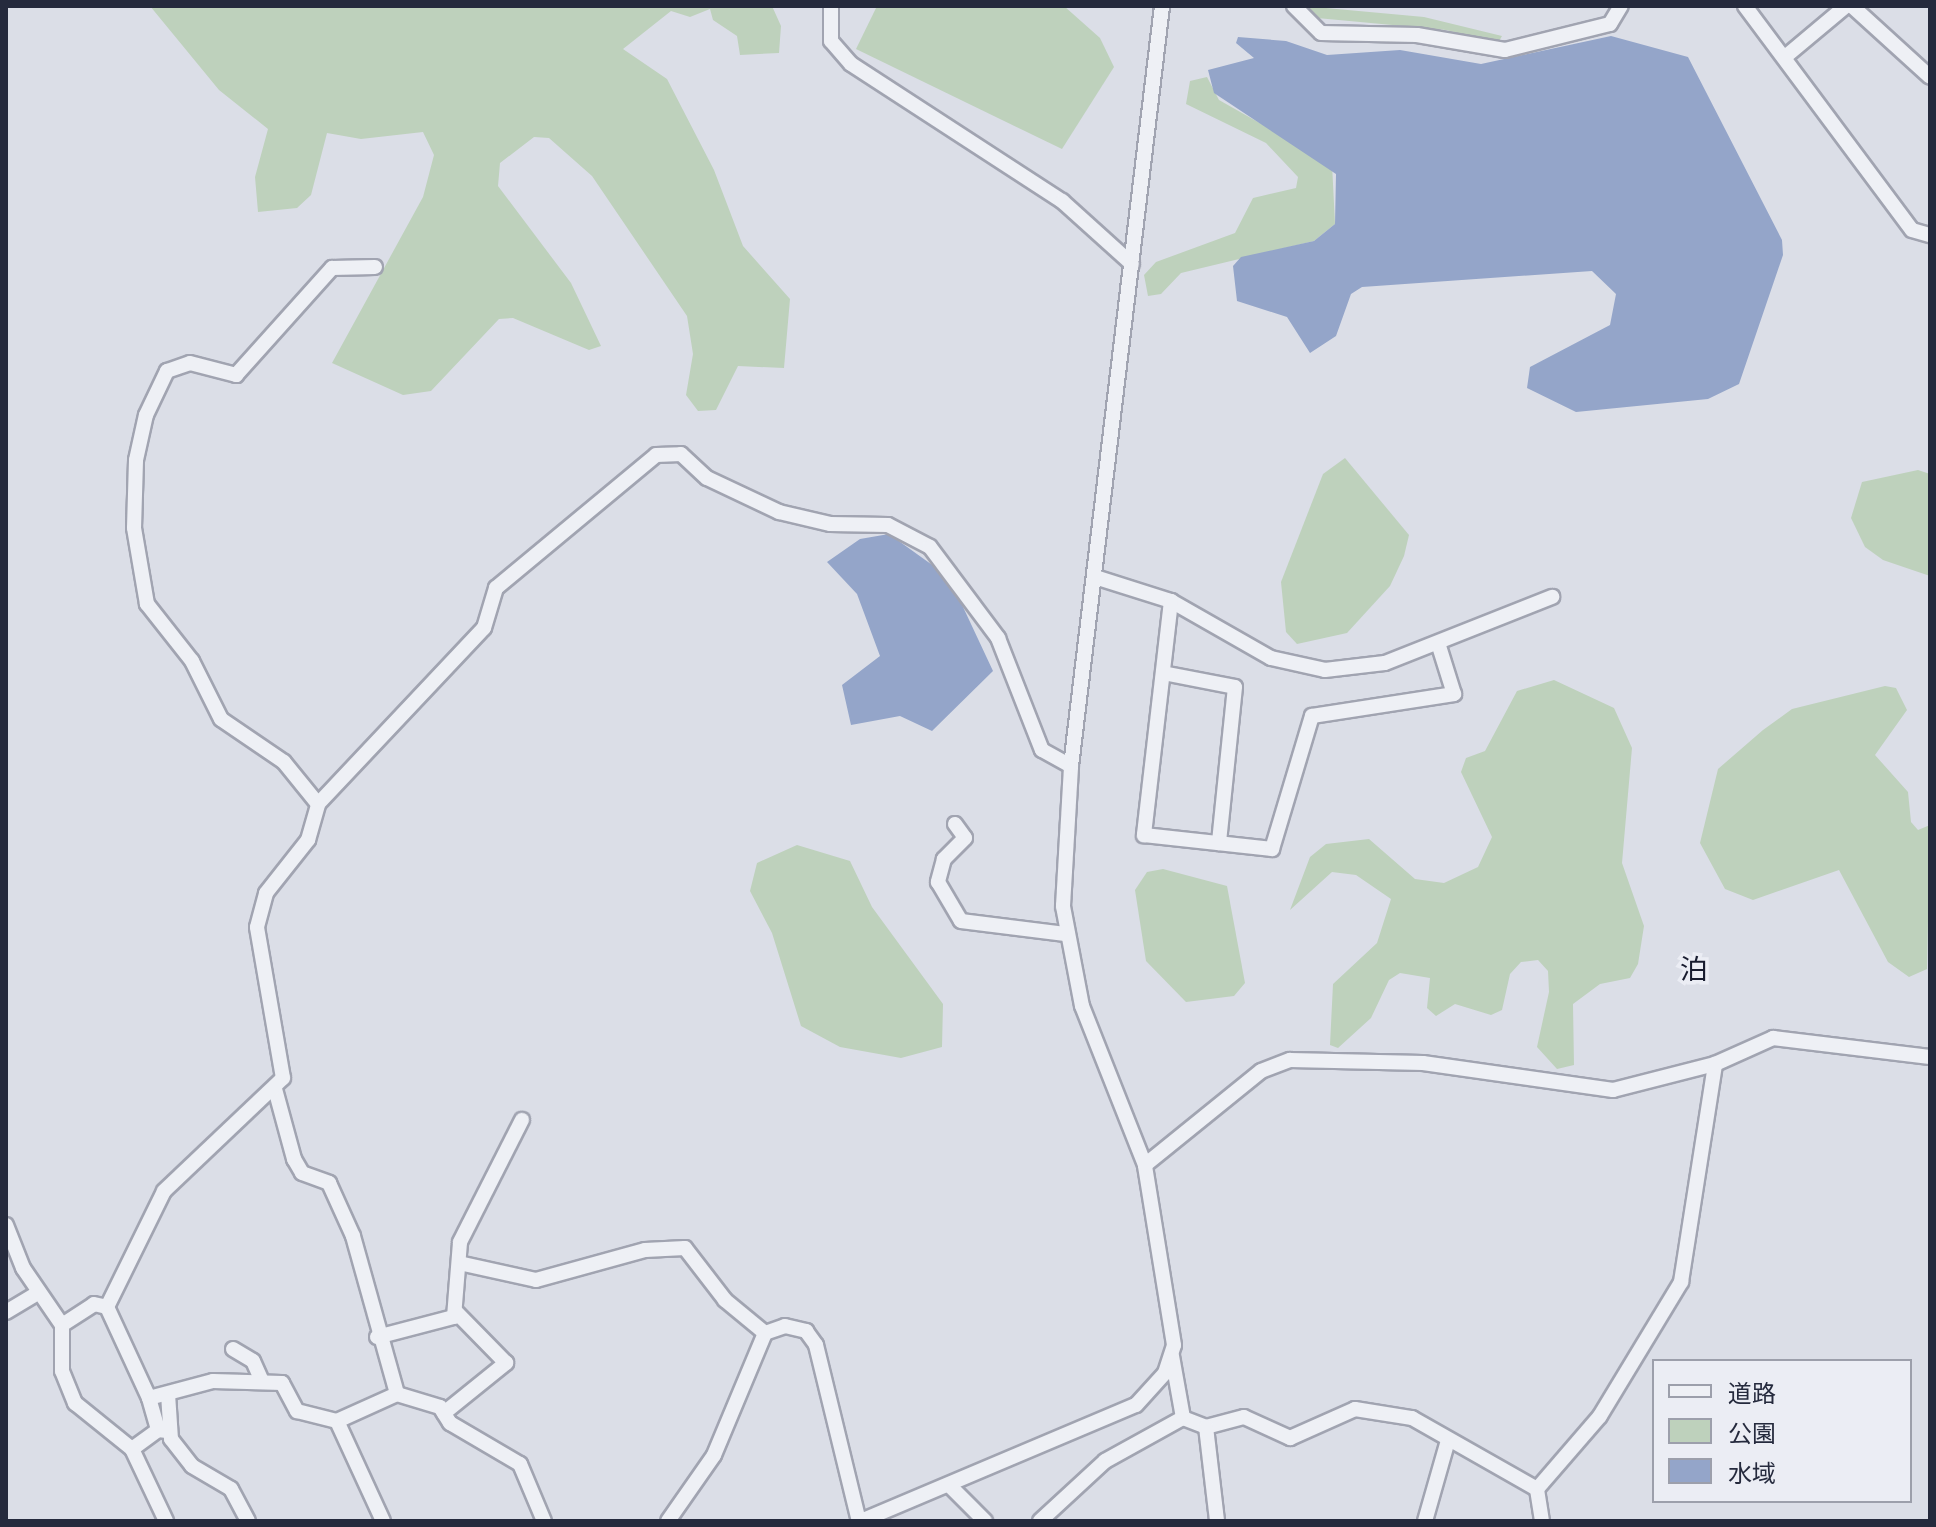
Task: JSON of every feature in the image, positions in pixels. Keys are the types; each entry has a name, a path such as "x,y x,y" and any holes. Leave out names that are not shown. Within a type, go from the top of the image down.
{"street":[{"path":"831,6 831,41 851,64 1062,201 1132,264"},
{"path":"1162,6 1071,766 1065,934 1082,1006 1145,1165 1174,1324 1172,1356 1183,1418"},
{"path":"1294,6 1321,33 1417,35 1505,50 1610,24 1621,6"},
{"path":"1745,6 1912,230 1930,235"},
{"path":"1785,57 1849,6 1930,77"},
{"path":"318,804 284,762 221,719 192,661 147,604 134,528 136,460 167,371 190,363 236,375 332,268 375,267"},
{"path":"107,1307 164,1191 214,1137 275,1089 283,1078 281,1046 257,955 257,927 266,893 308,840 318,804 484,628 496,588 663,451 681,454 707,478 761,505 830,524 888,525 930,547 998,638 1042,750 1071,766"},
{"path":"1095,577 1171,601 1301,668 1361,667 1438,643 1552,597"},
{"path":"1171,601 1144,835 1272,849 1315,714 1457,692 1438,643"},
{"path":"1163,673 1235,687 1219,843"},
{"path":"955,824 965,838 944,859 938,882 961,921 1065,934"},
{"path":"1145,1165 1261,1071 1290,1060 1423,1063 1613,1090 1715,1064 1773,1038 1930,1057"},
{"path":"1537,1489 1600,1416 1681,1282 1715,1064"},
{"path":"275,1089 294,1159 302,1173 329,1183 353,1236 377,1337 397,1394"},
{"path":"377,1337 443,1324 456,1312 460,1242 522,1120"},
{"path":"6,1225 38,1293 62,1325 62,1371 75,1403 132,1449 166,1521"},
{"path":"459,1263 536,1280 645,1250 685,1248 725,1300 765,1333"},
{"path":"6,1312 38,1293"},
{"path":"62,1325 94,1304 107,1307"},
{"path":"107,1307 162,1430 192,1466 237,1494 248,1521"},
{"path":"444,1413 506,1363 456,1312"},
{"path":"765,1333 796,1327 816,1345 860,1521 1136,1405 1153,1392 1172,1356"},
{"path":"668,1521 714,1455 765,1333"},
{"path":"233,1349 253,1361 262,1381"},
{"path":"149,1398 213,1381 282,1383 297,1411 337,1421 397,1394 444,1413 520,1464 544,1521"},
{"path":"132,1449 162,1430 168,1394"},
{"path":"1183,1418 1206,1427 1244,1417 1290,1438 1362,1409 1412,1418 1447,1444 1488,1458 1537,1489 1542,1521"},
{"path":"1040,1521 1105,1461 1183,1418"},
{"path":"337,1421 383,1521"},
{"path":"1206,1427 1217,1521"},
{"path":"1425,1521 1447,1444"},
{"path":"949,1485 985,1521"}],"green space":[{"path":"150,6 772,6 781,26 779,53 740,55 737,36 713,20 710,9 690,17 671,11 623,49 667,79 714,170 743,246 790,299 784,368 738,366 716,410 698,411 686,395 693,354 687,316 592,176 549,138 534,137 500,163 498,186 571,283 601,346 589,350 513,318 499,319 431,391 403,395 332,363 423,197 434,155 423,132 361,139 327,133 311,195 297,208 258,212 255,177 268,129 219,90"},
{"path":"877,6 1064,6 1100,38 1114,67 1062,149 856,49"},
{"path":"1304,6 1424,17 1502,36 1498,43 1446,30 1317,18"},
{"path":"1207,77 1219,100 1332,164 1335,224 1314,241 1181,273 1161,294 1148,296 1144,275 1156,262 1235,233 1253,198 1296,188 1298,177 1266,143 1186,104 1190,81"},
{"path":"1345,458 1409,535 1404,556 1390,586 1347,633 1297,644 1286,632 1281,582 1323,474"},
{"path":"1918,470 1930,474 1930,576 1883,560 1865,547 1851,518 1862,482"},
{"path":"1554,680 1614,708 1632,748 1622,863 1644,926 1638,964 1630,978 1600,984 1573,1004 1574,1065 1557,1069 1537,1047 1549,992 1548,971 1538,960 1521,962 1510,974 1502,1010 1491,1015 1455,1004 1436,1016 1427,1008 1430,978 1400,973 1389,980 1371,1018 1338,1048 1330,1045 1333,984 1377,943 1391,899 1356,875 1332,872 1290,910 1310,857 1326,844 1369,839 1415,879 1444,883 1478,867 1492,837 1461,772 1466,758 1485,751 1517,691"},
{"path":"1885,686 1896,688 1907,710 1875,755 1908,792 1911,822 1918,830 1930,825 1927,969 1909,977 1888,962 1839,870 1753,900 1725,889 1700,843 1718,769 1763,730 1792,709"},
{"path":"797,845 850,861 872,907 943,1004 942,1047 901,1058 840,1047 801,1026 772,933 750,891 757,863"},
{"path":"1163,869 1227,886 1245,983 1234,996 1186,1002 1146,961 1135,890 1147,872"}],"water":[{"path":"1611,36 1688,57 1782,240 1783,255 1739,384 1708,399 1576,412 1527,388 1530,367 1610,325 1616,294 1592,271 1362,287 1351,294 1336,336 1310,353 1287,317 1237,301 1233,266 1241,257 1314,241 1335,224 1336,174 1214,93 1208,70 1254,58 1236,43 1238,37 1286,41 1327,55 1400,50 1481,64"},
{"path":"889,534 949,577 993,671 932,731 900,716 851,725 842,685 880,656 857,594 827,562 860,539"}],"district":[{"name":"泊","path":"1694,968"}]}
